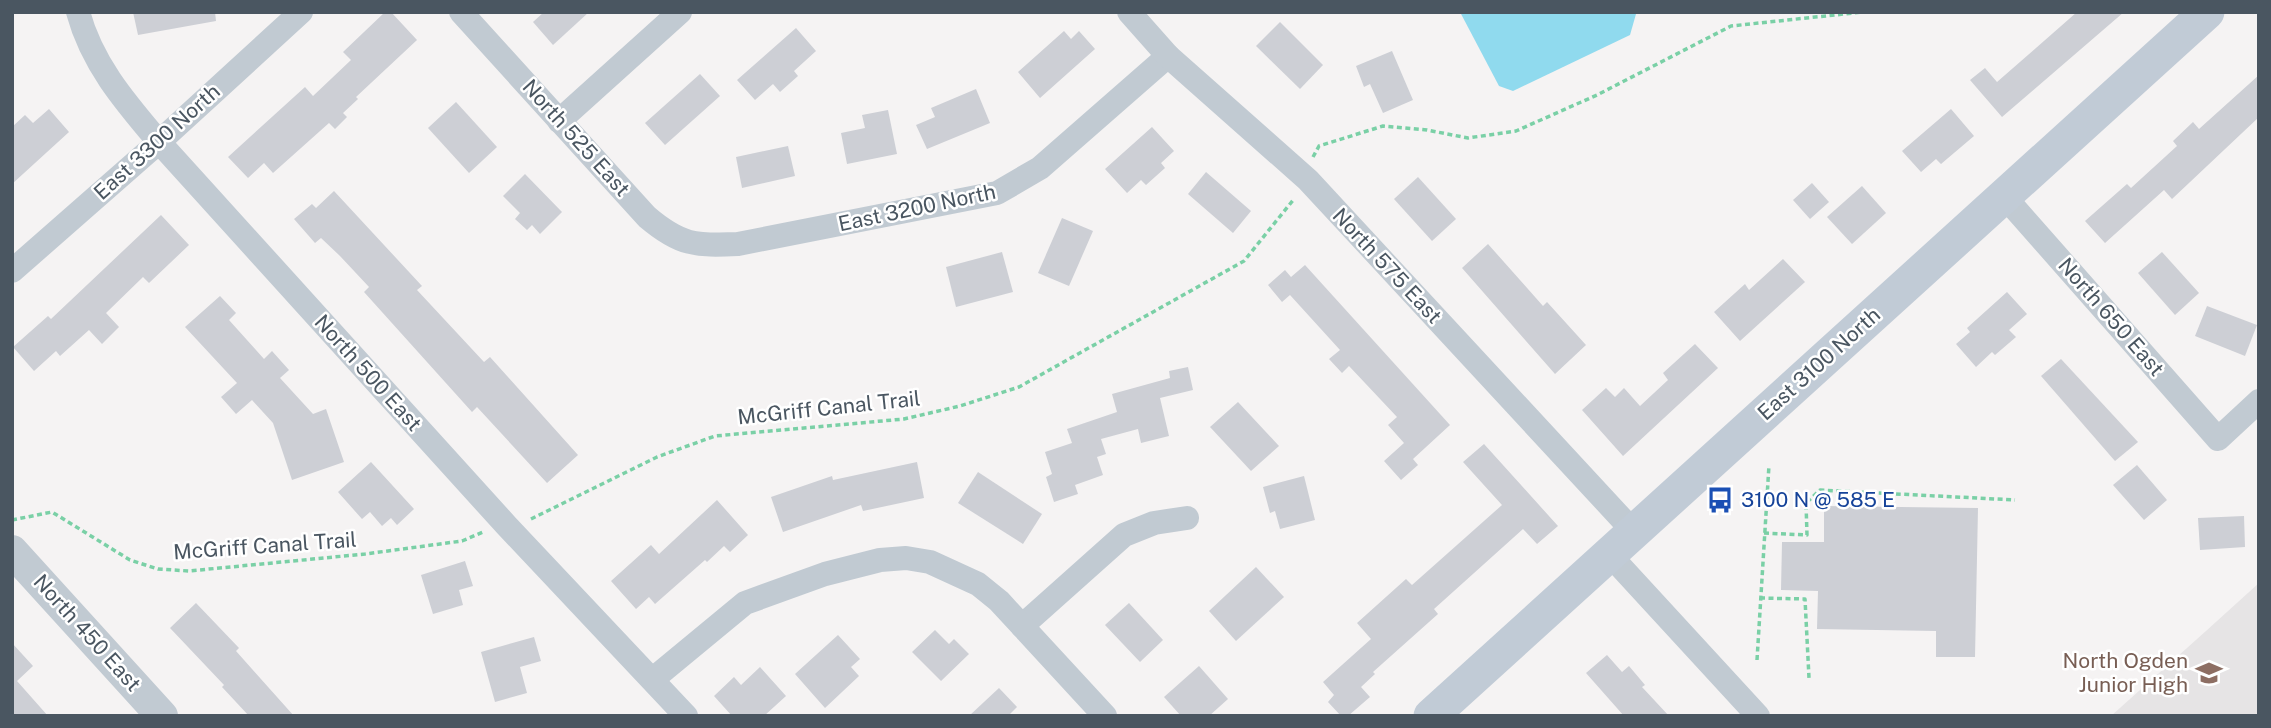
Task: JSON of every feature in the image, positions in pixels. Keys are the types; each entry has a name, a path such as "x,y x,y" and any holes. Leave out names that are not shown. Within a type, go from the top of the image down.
{"main road":[{"name":"East 3100 North","path":"1431,716 2207,12"}],"street":[{"name":"North 500 East","path":"78,12 83,32 96,60 117,93 159,142 506,525 686,716"},
{"name":"East 3300 North","path":"12,271 301,12"},
{"name":"North 525 East","path":"461,12 647,217 665,232 703,246"},
{"path":"559,121 680,12"},
{"name":"North 575 East","path":"1129,12 1168,56 1308,180 1621,543 1758,716"},
{"name":"East 3200 North","path":"703,246 738,244 997,194 1041,168 1168,56"},
{"name":"North 650 East","path":"2004,196 2218,439 2259,401"},
{"path":"1022,626 1124,534 1154,523 1188,518"},
{"name":"North 450 East","path":"12,551 162,716"},
{"path":"653,679 745,603 825,574 880,560 906,558 930,562 978,584 999,601 1105,716"}],"path":[{"path":"1314,155 1319,146 1383,126 1427,130 1468,138 1516,131 1597,96 1731,26 1863,12"},
{"name":"McGriff Canal Trail","path":"529,519 657,457 715,436 904,419 960,406 1019,387 1244,261 1292,204 1297,190"},
{"path":"1756,660 1769,465"},
{"path":"1764,533 1807,535 1806,503 1820,490 2015,500"},
{"name":"McGriff Canal Trail","path":"12,520 52,512 130,560 158,569 189,571 365,554 462,541 491,530"},
{"path":"1760,598 1805,599 1809,678"}],"shaded area":[{"name":"North Ogden Junior High","path":"2259,583 2259,716 2111,716 2206,631"}],"water":[{"path":"1460,12 1636,14 1630,35 1513,91 1499,86"}],"building":[{"path":"133,12 215,12 216,21 138,35"},
{"path":"385,12 391,12 417,40 356,97 358,99 343,113 347,117 335,129 329,123 273,173 264,163 248,178 228,157 305,87 313,96 351,60 343,52"},
{"path":"544,12 589,12 553,45 533,22"},
{"path":"2077,12 2124,12 2002,117 1970,80 1985,68 1997,82"},
{"path":"1280,22 1323,65 1300,89 1256,46"},
{"path":"796,28 816,51 794,71 798,76 780,92 773,84 755,100 737,80"},
{"path":"1064,31 1071,39 1079,31 1095,49 1040,98 1018,72"},
{"path":"1392,51 1413,100 1383,113 1370,84 1364,87 1356,66"},
{"path":"700,74 720,96 665,145 645,123"},
{"path":"2259,75 2259,117 2172,199 2164,190 2105,243 2085,221 2127,184 2131,188 2177,146 2173,141 2193,122 2199,129"},
{"path":"976,89 990,123 927,149 916,125 935,117 931,108"},
{"path":"456,102 497,147 469,173 428,128"},
{"path":"49,109 69,132 12,184 12,127 25,115 33,123"},
{"path":"1951,109 1974,136 1941,164 1936,159 1921,172 1902,151"},
{"path":"888,110 897,154 847,164 841,133 865,128 862,115"},
{"path":"1152,127 1174,151 1161,163 1165,168 1146,185 1141,180 1127,193 1105,169"},
{"path":"788,146 795,176 742,188 736,157"},
{"path":"1206,172 1251,211 1233,233 1188,194"},
{"path":"525,174 562,212 540,234 532,225 527,230 515,219 520,213 503,196"},
{"path":"1418,177 1456,219 1432,241 1394,199"},
{"path":"1812,183 1829,202 1810,219 1793,200"},
{"path":"1862,186 1886,213 1852,244 1827,217"},
{"path":"334,191 422,286 417,290 484,362 490,357 578,455 547,483 477,407 472,412 364,292 369,287 340,256 321,238 315,243 294,219 312,204 316,208"},
{"path":"161,215 189,245 149,283 143,277 106,313 119,327 102,344 89,330 60,356 56,351 34,371 13,347 48,316 51,319"},
{"path":"1062,218 1093,231 1069,286 1038,273"},
{"path":"1488,244 1543,306 1547,302 1586,345 1555,374 1462,268"},
{"path":"1002,252 1013,292 956,307 946,267"},
{"path":"2162,252 2199,293 2175,315 2138,273"},
{"path":"1783,259 1805,282 1740,341 1714,312 1745,284 1749,290"},
{"path":"1305,265 1450,425 1413,459 1418,465 1401,480 1384,461 1404,443 1388,425 1397,417 1349,366 1342,373 1329,359 1340,350 1290,295 1282,302 1268,285 1285,270 1291,277"},
{"path":"2007,292 2027,314 2009,330 2016,337 1995,355 1992,352 1976,367 1956,344 1970,332 1967,328"},
{"path":"220,296 236,313 229,320 264,359 272,351 289,370 280,378 313,414 326,409 344,462 292,480 273,423 252,400 236,414 221,397 237,383 185,327"},
{"path":"2207,306 2257,325 2245,356 2195,336"},
{"path":"1695,344 1718,368 1623,456 1582,410 1606,388 1615,397 1624,388 1640,406 1668,380 1663,373"},
{"path":"2061,359 2138,442 2115,461 2041,376"},
{"path":"1188,367 1193,390 1160,398 1169,436 1141,443 1138,429 1101,439 1106,454 1097,457 1103,475 1075,485 1078,494 1054,502 1046,477 1052,474 1045,452 1072,443 1067,429 1117,412 1112,394 1170,378 1169,371"},
{"path":"1238,402 1279,446 1251,471 1210,427"},
{"path":"1484,444 1558,526 1537,544 1523,529 1434,609 1438,614 1373,672 1375,674 1361,687 1370,697 1348,716 1341,716 1328,702 1334,695 1323,682 1371,639 1357,623 1406,579 1412,585 1502,505 1463,462"},
{"path":"371,462 414,509 397,525 391,518 382,526 370,512 362,519 338,492"},
{"path":"917,462 924,498 863,511 861,505 783,532 771,497 832,476 833,480"},
{"path":"2137,465 2167,500 2144,520 2113,485"},
{"path":"978,472 1042,514 1023,544 958,503"},
{"path":"1304,476 1315,520 1280,529 1275,511 1270,513 1263,487"},
{"path":"717,500 748,535 730,552 724,546 707,562 705,560 655,604 649,597 636,609 611,581 651,545 659,554"},
{"path":"1824,506 1978,508 1975,657 1936,657 1936,631 1817,629 1818,591 1781,590 1782,542 1824,542"},
{"path":"2244,516 2245,547 2200,550 2198,518"},
{"path":"465,561 473,586 459,590 463,605 433,614 421,575"},
{"path":"1256,567 1284,597 1236,641 1209,611"},
{"path":"196,603 239,648 236,651 294,716 249,716 222,687 224,685 170,628"},
{"path":"1129,603 1163,640 1140,662 1105,625"},
{"path":"935,630 949,644 954,639 969,654 941,681 912,652"},
{"path":"838,635 860,659 851,667 859,676 825,708 795,674"},
{"path":"534,637 541,661 520,667 527,693 495,702 481,652"},
{"path":"12,643 33,666 17,681 48,716 12,716"},
{"path":"1607,655 1622,672 1629,666 1645,685 1642,687 1669,716 1624,716 1586,673"},
{"path":"1199,666 1228,699 1209,716 1181,716 1164,697"},
{"path":"760,667 786,696 764,716 732,716 714,696 734,677 741,685"},
{"path":"999,688 1017,707 1008,716 969,716"}],"place":[{"name":"3100 N @ 585 E","path":"1720,500"},
{"name":"North Ogden Junior High","path":"2209,673"}]}
